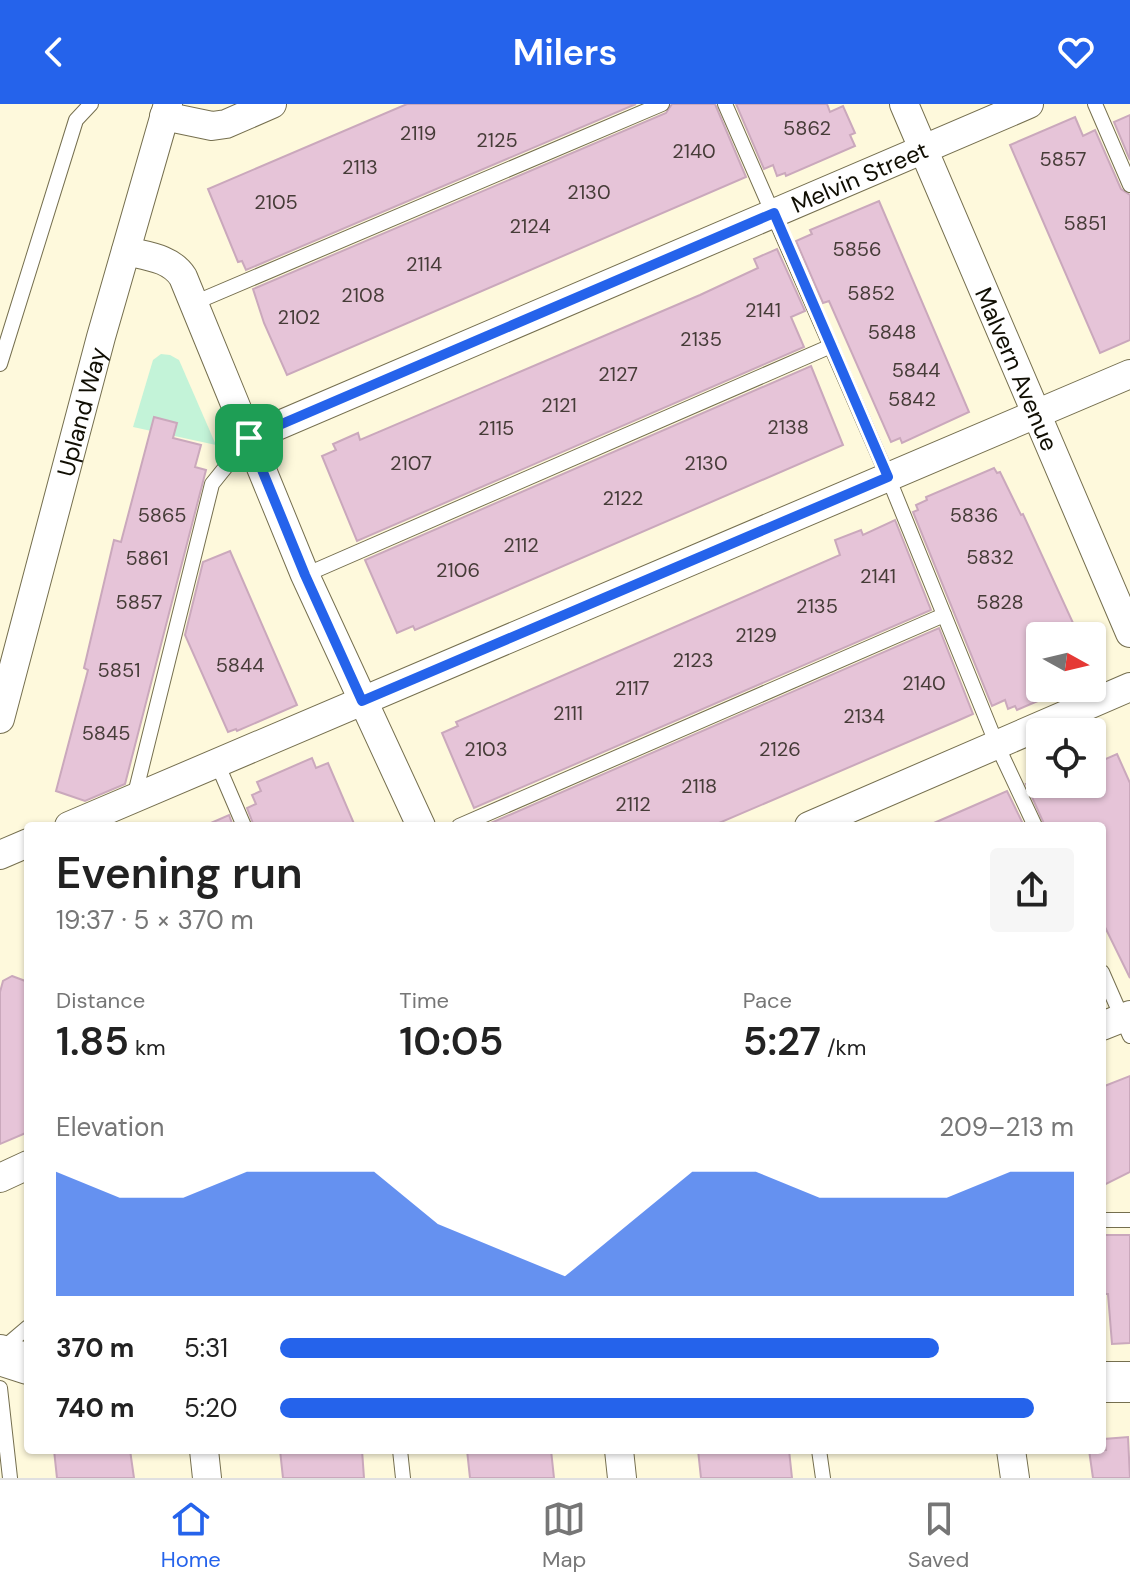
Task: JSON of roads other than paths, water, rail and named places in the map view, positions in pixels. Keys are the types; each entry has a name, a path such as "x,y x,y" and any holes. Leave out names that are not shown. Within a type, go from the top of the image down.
{"street":[{"path":"166,110 212,126 226,124 272,104"},
{"name":"Malvern Avenue","path":"904,104 1130,633"},
{"name":"Melvin Street","path":"249,438 1029,104"},
{"name":"Upland Way","path":"0,719 166,110"},
{"path":"126,251 168,262 177,268 305,575 419,822"},
{"path":"78,822 1130,374"},
{"path":"818,822 1130,687"},
{"path":"0,855 24,845"},
{"path":"0,1178 24,1167"},
{"path":"0,1353 24,1362"},
{"path":"1106,1382 1130,1382"},
{"path":"204,1454 207,1478"},
{"path":"619,1454 622,1478"},
{"path":"1012,1454 1015,1478"}],"lane":[{"path":"0,364 76,120 91,104"},
{"path":"194,303 662,104"},
{"path":"725,104 888,477 997,745 1033,822"},
{"path":"1095,104 1130,185"},
{"path":"305,575 831,346"},
{"path":"134,798 212,484 249,438"},
{"path":"468,822 944,615"},
{"path":"217,763 242,822"},
{"path":"1106,983 1121,1023"},
{"path":"1106,1220 1130,1220"},
{"path":"0,1353 24,1331"},
{"path":"0,1388 10,1478"},
{"path":"400,1454 403,1478"},
{"path":"820,1454 823,1478"}]}
